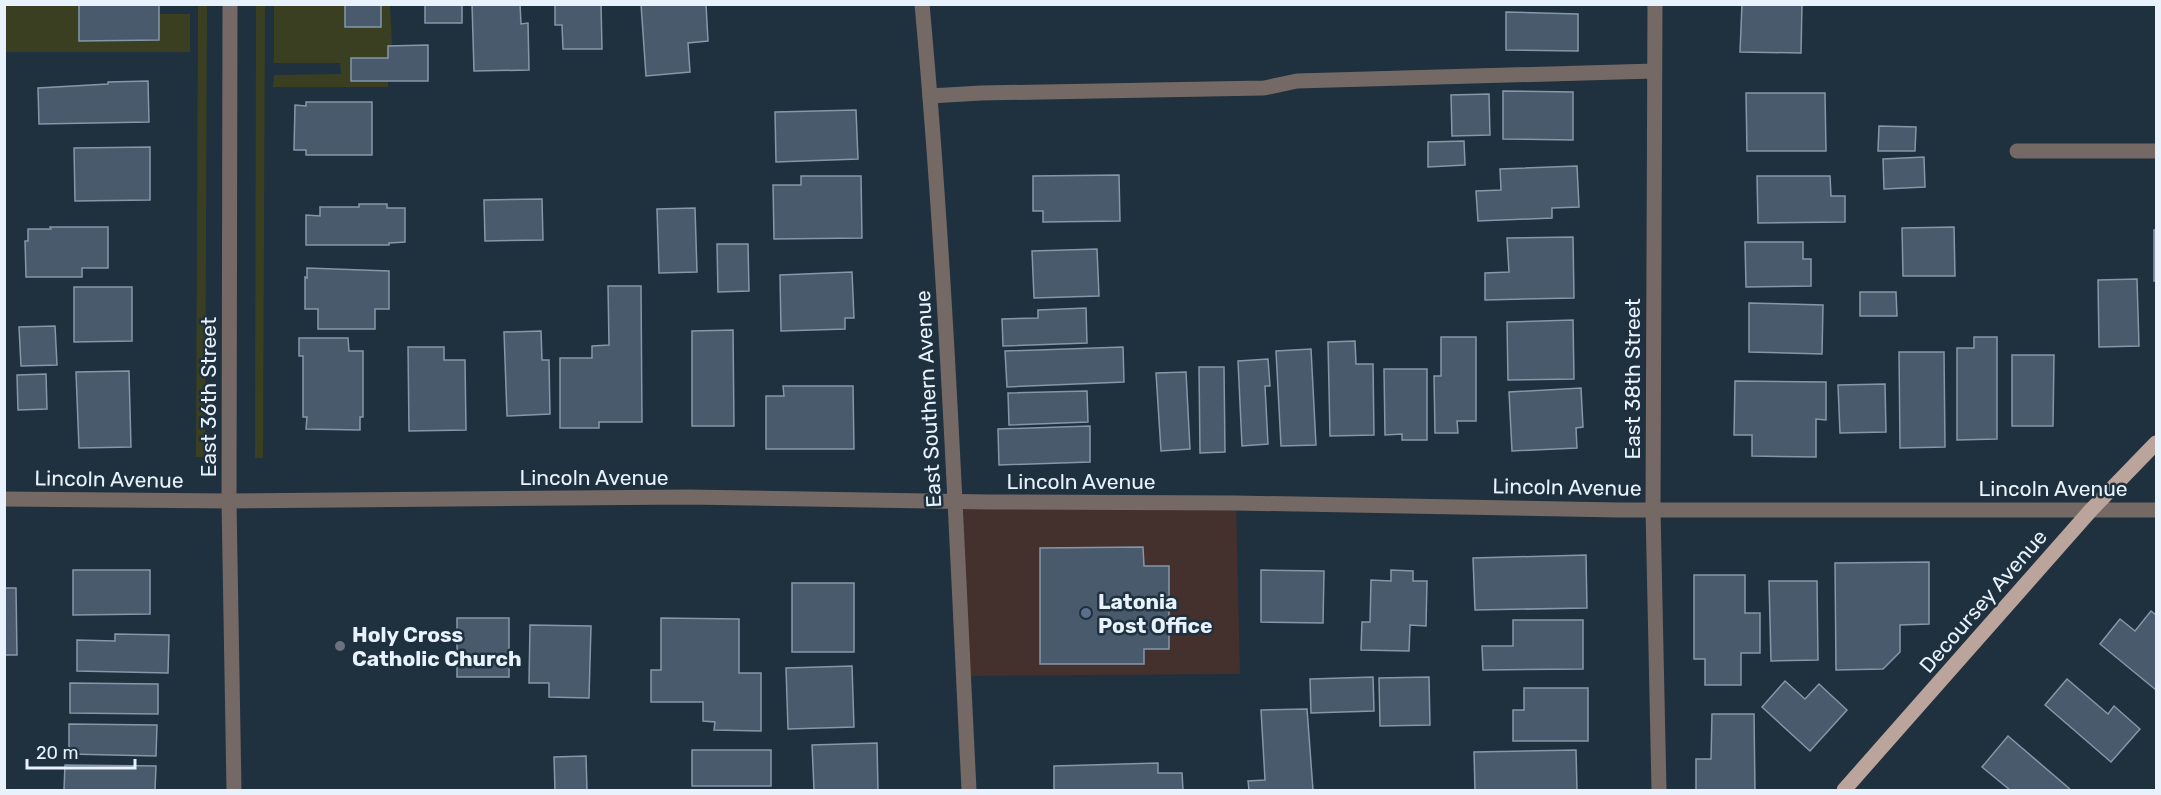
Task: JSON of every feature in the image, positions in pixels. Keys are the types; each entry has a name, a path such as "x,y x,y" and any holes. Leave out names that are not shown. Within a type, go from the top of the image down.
{"main road":[{"name":"Decoursey Avenue","path":"1844,790 2091,510 2157,443"}],"street":[{"name":"East 36th Street","path":"230,4 229,501 234,790"},
{"name":"East Southern Avenue","path":"922,4 930,96 955,501 969,790"},
{"name":"East 38th Street","path":"1655,4 1653,509 1659,790"},
{"path":"930,96 1264,88 1297,81 1654,70"},
{"path":"2016,151 2157,151"},
{"name":"Lincoln Avenue","path":"4,499 229,501 688,497 1653,509 2157,510"}],"shaded area":[{"path":"955,501 1236,503 1240,674 964,676"}],"green space":[{"path":"265,4 263,458 255,458 256,5"},
{"path":"5,5 79,5 79,41 159,40 159,14 190,14 190,52 5,52"},
{"path":"198,5 207,5 205,457 196,457"},
{"path":"274,5 390,5 392,45 388,46 388,58 351,59 351,81 388,81 388,87 273,87 274,75 341,74 340,63 274,63"}],"building":[{"path":"79,4 159,4 159,40 79,41"},
{"path":"345,4 381,4 381,27 345,27"},
{"path":"425,4 462,4 462,23 425,23"},
{"path":"472,4 520,4 521,24 528,23 529,70 474,71"},
{"path":"555,4 601,4 602,49 563,49 562,25 555,25"},
{"path":"641,4 706,4 708,41 688,43 690,72 646,76"},
{"path":"1742,4 1802,4 1801,53 1740,52"},
{"path":"1506,12 1578,14 1578,51 1506,50"},
{"path":"428,45 428,81 351,81 351,58 388,58 388,46"},
{"path":"148,81 149,122 39,124 38,88"},
{"path":"1503,91 1573,92 1573,140 1503,139"},
{"path":"1746,93 1825,93 1826,151 1747,151"},
{"path":"1489,94 1490,135 1452,136 1451,95"},
{"path":"306,102 372,102 372,155 306,155 306,150 294,150 295,105 306,106"},
{"path":"856,110 858,159 776,162 775,112"},
{"path":"1879,126 1916,127 1915,151 1878,151"},
{"path":"1464,141 1465,165 1428,167 1428,142"},
{"path":"150,147 150,200 75,201 74,148"},
{"path":"1924,157 1925,187 1884,189 1883,159"},
{"path":"1577,166 1579,207 1552,208 1552,218 1478,221 1476,191 1501,190 1500,169"},
{"path":"1119,175 1120,221 1043,222 1043,211 1033,211 1033,176"},
{"path":"801,176 861,176 862,238 774,239 773,185 801,185"},
{"path":"1757,176 1830,176 1831,196 1845,196 1845,222 1758,223"},
{"path":"542,199 543,240 485,241 484,200"},
{"path":"359,204 387,204 387,208 405,208 405,242 389,243 389,245 306,245 306,215 320,216 320,207 359,207"},
{"path":"695,208 697,272 659,273 657,209"},
{"path":"50,227 108,227 108,268 82,268 82,277 26,277 25,241 28,241 28,229 51,229"},
{"path":"1954,227 1955,276 1903,276 1902,228"},
{"path":"2154,230 2156,230 2156,281 2154,281"},
{"path":"1573,237 1574,298 1485,300 1485,273 1509,272 1507,238"},
{"path":"1745,242 1803,242 1803,259 1811,259 1811,286 1746,287"},
{"path":"717,244 748,244 749,291 718,292"},
{"path":"1097,249 1099,296 1034,298 1032,251"},
{"path":"307,268 389,271 389,309 375,309 375,329 318,329 318,309 305,309"},
{"path":"852,272 854,318 845,318 845,329 781,331 780,275"},
{"path":"2137,279 2139,346 2099,347 2098,280"},
{"path":"608,286 641,286 642,422 599,422 599,428 560,428 560,358 592,358 592,346 609,345"},
{"path":"74,287 132,287 132,341 74,342"},
{"path":"1860,292 1896,292 1897,316 1860,316"},
{"path":"1749,303 1823,305 1822,354 1749,352"},
{"path":"1086,308 1087,343 1003,346 1002,319 1038,318 1038,310"},
{"path":"1573,320 1574,379 1508,380 1507,322"},
{"path":"55,326 57,365 21,366 19,327"},
{"path":"733,330 734,426 692,426 692,331"},
{"path":"541,331 542,360 549,360 550,414 507,416 504,332"},
{"path":"1441,337 1476,337 1476,421 1457,421 1458,433 1435,433 1434,376 1441,376"},
{"path":"1974,337 1997,337 1997,439 1957,440 1957,348 1974,348"},
{"path":"299,338 348,338 349,351 363,351 363,417 360,417 360,430 306,429 307,417 303,417 303,356 299,356"},
{"path":"1355,341 1356,364 1373,364 1374,435 1330,436 1328,342"},
{"path":"408,347 444,347 444,360 465,360 466,430 409,431"},
{"path":"1123,347 1124,382 1007,387 1005,351"},
{"path":"1311,349 1316,445 1281,446 1276,351"},
{"path":"1899,352 1944,352 1945,447 1900,448"},
{"path":"2012,355 2054,355 2053,426 2012,426"},
{"path":"1268,359 1270,386 1265,386 1268,444 1242,446 1238,361"},
{"path":"1199,367 1224,367 1225,452 1200,453"},
{"path":"1384,369 1427,369 1427,440 1402,440 1402,434 1385,435"},
{"path":"129,371 131,447 79,448 76,372"},
{"path":"1186,372 1190,449 1161,451 1156,373"},
{"path":"46,374 47,409 18,410 17,375"},
{"path":"1735,381 1826,382 1826,420 1816,419 1816,457 1752,456 1752,435 1734,435"},
{"path":"1885,384 1886,432 1840,433 1838,385"},
{"path":"783,386 853,386 854,449 766,449 766,396 784,396"},
{"path":"1581,388 1583,427 1576,428 1577,448 1512,451 1509,392"},
{"path":"1087,391 1088,422 1009,425 1008,393"},
{"path":"1090,426 1090,462 999,465 998,429"},
{"path":"1143,547 1144,566 1169,566 1169,649 1144,649 1144,664 1040,664 1040,548"},
{"path":"1586,555 1587,608 1475,610 1473,558"},
{"path":"1929,562 1929,624 1900,625 1900,652 1883,669 1836,670 1835,563"},
{"path":"73,570 150,570 150,614 73,615"},
{"path":"1261,570 1324,571 1323,623 1261,622"},
{"path":"1391,570 1413,571 1413,581 1427,581 1426,626 1410,625 1409,651 1361,650 1362,622 1370,622 1371,580 1391,581"},
{"path":"1694,575 1745,575 1745,613 1760,613 1760,653 1741,653 1741,685 1705,685 1705,659 1694,659"},
{"path":"1769,581 1817,581 1818,660 1771,661"},
{"path":"792,583 854,583 854,652 792,652"},
{"path":"4,588 16,588 17,655 4,655"},
{"path":"2151,611 2156,615 2156,690 2100,644 2120,619 2135,631"},
{"path":"457,618 509,618 509,677 457,677"},
{"path":"661,618 739,619 739,673 761,673 761,731 714,730 715,722 703,721 703,702 651,702 651,670 661,670"},
{"path":"1513,620 1583,620 1583,669 1483,670 1482,646 1513,646"},
{"path":"530,625 591,626 589,698 549,697 549,683 529,683"},
{"path":"115,634 169,635 168,673 77,671 77,640 115,641"},
{"path":"852,666 854,727 788,729 786,668"},
{"path":"1373,677 1374,711 1311,713 1310,679"},
{"path":"1429,677 1430,725 1380,726 1379,678"},
{"path":"2067,679 2108,714 2114,706 2140,729 2111,762 2045,705"},
{"path":"1785,681 1805,699 1819,684 1847,710 1810,751 1762,707"},
{"path":"70,683 158,684 158,714 70,713"},
{"path":"1524,688 1588,688 1588,741 1513,741 1513,710 1524,710"},
{"path":"1307,709 1313,790 1249,790 1248,781 1265,780 1261,710"},
{"path":"1712,714 1754,714 1755,790 1696,790 1696,759 1711,759"},
{"path":"69,724 157,725 156,756 69,754"},
{"path":"2008,736 2071,790 2010,790 1982,767"},
{"path":"877,743 878,790 814,790 812,745"},
{"path":"692,750 771,750 771,786 692,786"},
{"path":"1576,750 1577,790 1475,790 1474,752"},
{"path":"586,756 587,790 555,790 554,757"},
{"path":"1158,763 1158,773 1182,773 1183,790 1054,790 1054,766"},
{"path":"65,765 156,766 155,790 64,790"}],"place":[{"name":"Latonia Post Office","path":"1086,613"},
{"name":"Holy Cross Catholic Church","path":"340,646"}]}
